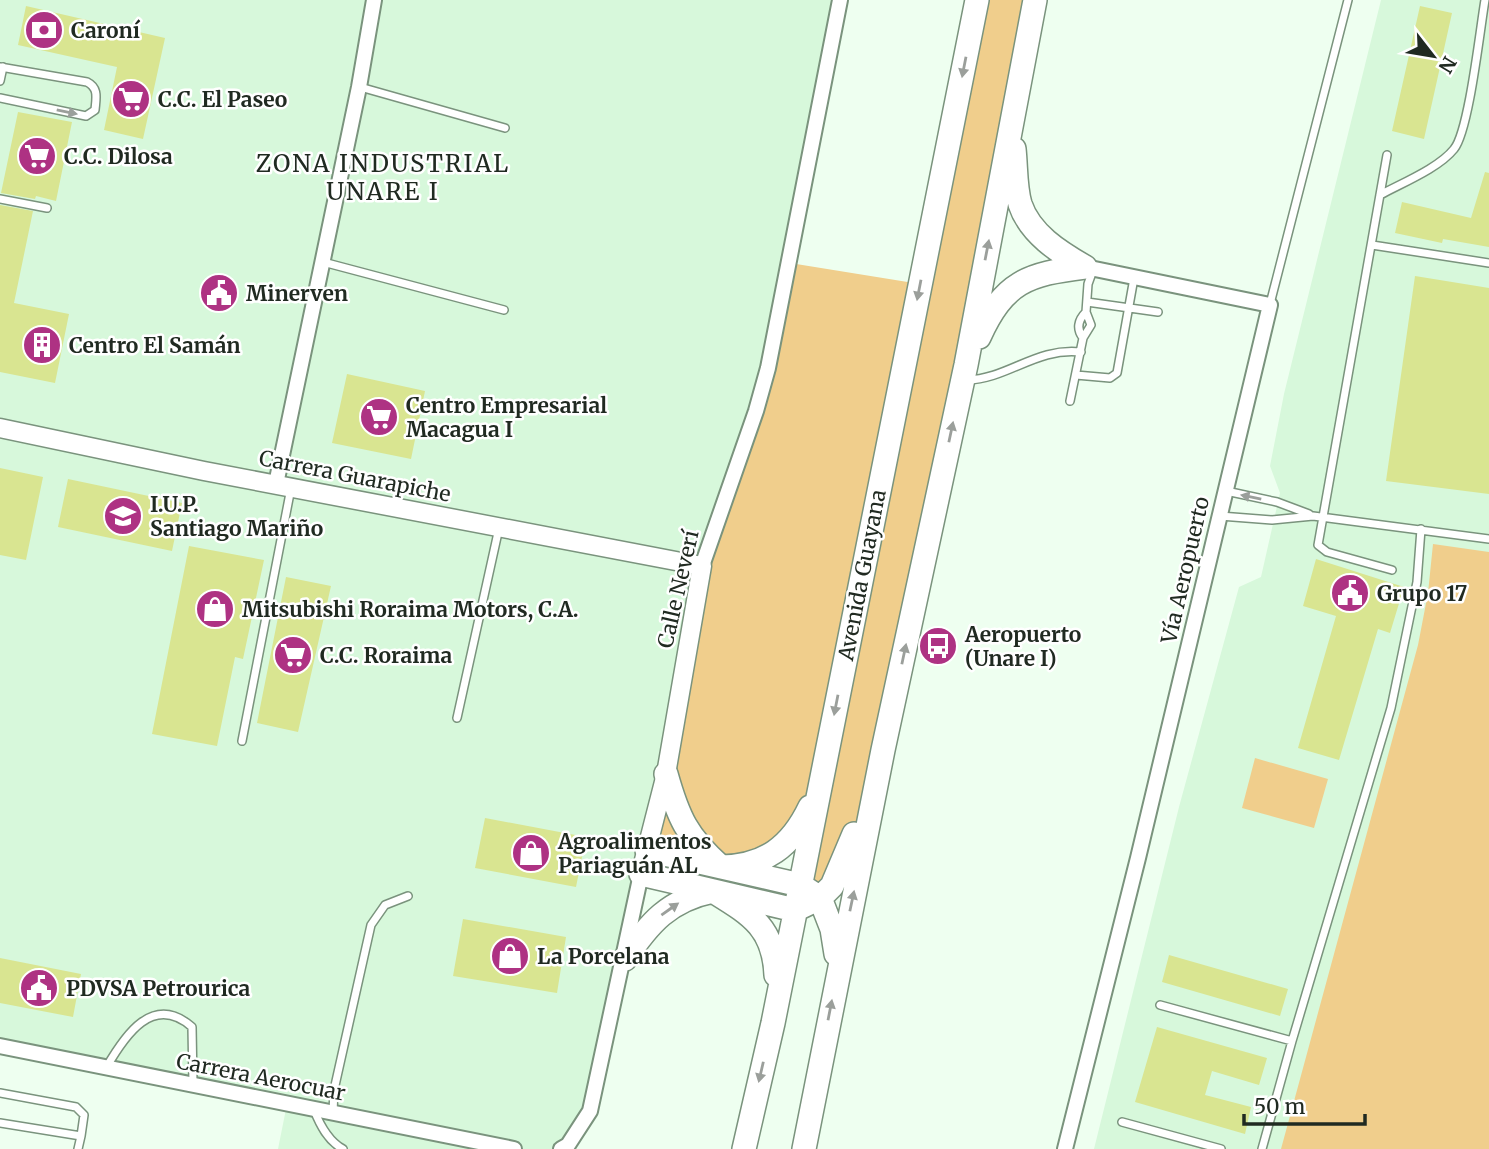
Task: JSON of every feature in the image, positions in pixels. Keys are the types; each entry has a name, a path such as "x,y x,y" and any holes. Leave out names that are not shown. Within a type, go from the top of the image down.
{"main road":[{"name":"Avenida Guayana","path":"744,1149 773,1023 977,0"},
{"path":"804,1149 838,968 964,373 1035,0"},
{"path":"1012,119 1020,203 1030,223 1059,253 1089,269"},
{"path":"964,373 989,316 1004,296 1021,282 1042,273 1089,269"},
{"path":"641,874 795,910 820,898 832,886 841,870 883,750"},
{"path":"666,774 676,809 685,828 699,848 721,867 741,866 759,861 788,841 800,826 822,778"},
{"path":"646,849 800,885 820,898 832,929 838,968"},
{"path":"625,959 642,933 665,911 691,895 713,891 745,911 761,925 771,942 776,976 773,1023"}],"street":[{"path":"283,485 322,261 359,87 374,0"},
{"name":"Calle Neverí","path":"569,1146 590,1111 625,959 646,849 666,774 702,566 756,411 768,368 840,0"},
{"path":"1089,269 1270,305"},
{"name":"Vía Aeropuerto","path":"1065,1149 1139,858 1270,305"},
{"name":"Carrera Guarapiche","path":"0,428 702,566"},
{"name":"Carrera Aerocuar","path":"0,1046 514,1149"}],"lane":[{"name":"Vía Aeropuerto","path":"1270,305 1348,0"},
{"path":"1380,195 1444,160 1456,148 1465,117 1485,0"},
{"path":"0,81 2,67 87,82 94,86 97,93 96,110 86,116 0,98"},
{"path":"359,87 505,128"},
{"path":"1387,155 1318,545 1321,549 1392,570"},
{"path":"0,199 47,208"},
{"path":"1372,245 1489,263"},
{"path":"322,261 504,310"},
{"path":"1070,401 1083,338 1091,325 1086,312 1089,269"},
{"path":"1076,375 1115,377 1134,278"},
{"path":"1087,302 1158,312"},
{"path":"1083,338 1079,325 1086,312"},
{"path":"964,373 975,380 1050,352 1081,352"},
{"path":"242,741 283,485"},
{"path":"1226,491 1277,502 1313,516"},
{"path":"1220,516 1272,520 1313,516 1489,539"},
{"path":"457,718 499,528"},
{"path":"1262,1149 1391,708 1417,582 1421,529"},
{"path":"332,1113 334,1090 371,925 385,905 408,896"},
{"path":"1160,1004 1292,1041"},
{"path":"106,1068 119,1045 147,1016 165,1013 182,1018 192,1027 193,1085"},
{"path":"0,1093 76,1107 84,1115 78,1149"},
{"path":"313,1109 321,1127 342,1149"},
{"path":"1122,1122 1221,1149"},
{"path":"0,1123 81,1136"}],"shaded area":[{"path":"0,0 840,0 778,324 590,1111 568,1149 278,1149 287,1104 0,1046"},
{"path":"977,0 1035,0 883,750 848,852 832,886 800,885 821,784 759,861 647,850 701,567 756,411 790,263 920,284"},
{"path":"1381,0 1489,0 1489,1149 1094,1149 1179,807 1239,587 1261,577 1280,493 1270,466 1284,394"},
{"path":"1433,544 1489,552 1489,1149 1281,1149 1418,645 1428,593"},
{"path":"1255,758 1328,779 1314,828 1242,808"}],"building":[{"name":"C.C. El Paseo","path":"26,6 165,38 143,139 104,130 117,67 18,45"},
{"path":"1420,6 1452,13 1424,139 1392,131"},
{"name":"C.C. Dilosa","path":"18,112 72,122 56,201 1,193"},
{"path":"1485,172 1489,173 1489,247 1443,239 1442,243 1395,233 1402,202 1471,218"},
{"path":"0,205 33,211 14,303 69,314 55,383 0,372"},
{"path":"1415,276 1489,288 1489,494 1386,481"},
{"name":"Centro Empresarial Macagua I","path":"347,374 425,391 411,459 332,443"},
{"path":"0,468 43,477 26,560 0,555"},
{"path":"68,479 182,503 172,551 58,527"},
{"name":"Mitsubishi Roraima Motors, C.A.","path":"189,546 264,560 243,659 235,657 217,746 152,734"},
{"path":"1316,559 1404,587 1390,633 1378,629 1339,760 1298,748 1336,616 1303,606"},
{"name":"C.C. Roraima","path":"286,577 331,586 298,732 257,723"},
{"name":"Agroalimentos Pariaguán AL","path":"485,818 586,837 576,887 475,868"},
{"name":"La Porcelana","path":"463,919 566,937 557,993 453,976"},
{"path":"1169,955 1288,989 1280,1016 1162,982"},
{"name":"PDVSA Petrourica","path":"0,958 81,974 73,1017 0,1003"},
{"path":"1157,1027 1267,1058 1259,1085 1212,1071 1205,1095 1251,1107 1245,1134 1135,1102"}],"place":[{"name":"Caroní","path":"44,30"},
{"name":"C.C. El Paseo","path":"131,99"},
{"name":"C.C. Dilosa","path":"37,156"},
{"name":"Minerven","path":"219,293"},
{"name":"Centro El Samán","path":"42,345"},
{"name":"Centro Empresarial Macagua I","path":"379,417"},
{"name":"I.U.P. Santiago Mariño","path":"123,516"},
{"name":"Grupo 17","path":"1350,593"},
{"name":"Mitsubishi Roraima Motors, C.A.","path":"215,609"},
{"name":"Aeropuerto (Unare I)","path":"938,646"},
{"name":"C.C. Roraima","path":"293,655"},
{"name":"Agroalimentos Pariaguán AL","path":"531,853"},
{"name":"La Porcelana","path":"510,956"},
{"name":"PDVSA Petrourica","path":"39,988"}],"district":[{"name":"ZONA INDUSTRIAL UNARE I","path":"383,177"}]}
